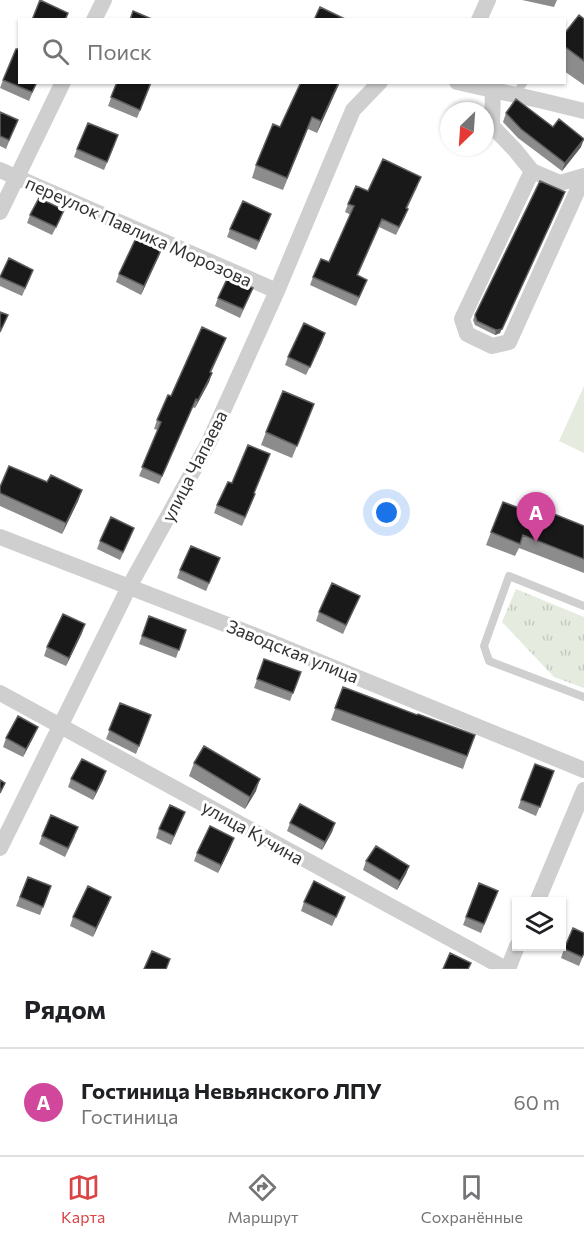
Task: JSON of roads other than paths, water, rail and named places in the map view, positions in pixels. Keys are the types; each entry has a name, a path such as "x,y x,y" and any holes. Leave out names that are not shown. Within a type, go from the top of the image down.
{"street":[{"path":"95,18 104,0"},
{"path":"480,18 488,0"},
{"path":"0,212 62,84"},
{"name":"улица Чапаева","path":"0,848 129,587 209,442 277,291 353,110 378,84"},
{"path":"466,84 493,90 520,89 584,111"},
{"path":"493,90 492,126 532,171 560,183 584,176"},
{"name":"переулок Павлика Морозова","path":"0,170 277,291"},
{"path":"532,171 462,319 467,334 492,346 508,342 584,176"},
{"name":"Заводская улица","path":"0,537 261,638 584,770"},
{"name":"улица Кучина","path":"0,693 507,969"},
{"path":"539,897 584,790"},
{"path":"507,969 515,951"}],"lane":[{"path":"584,606 509,576 484,646 489,661 584,697"}],"place":[{"name":"Гостиница Невьянского ЛПУ","path":"536,542"}]}
